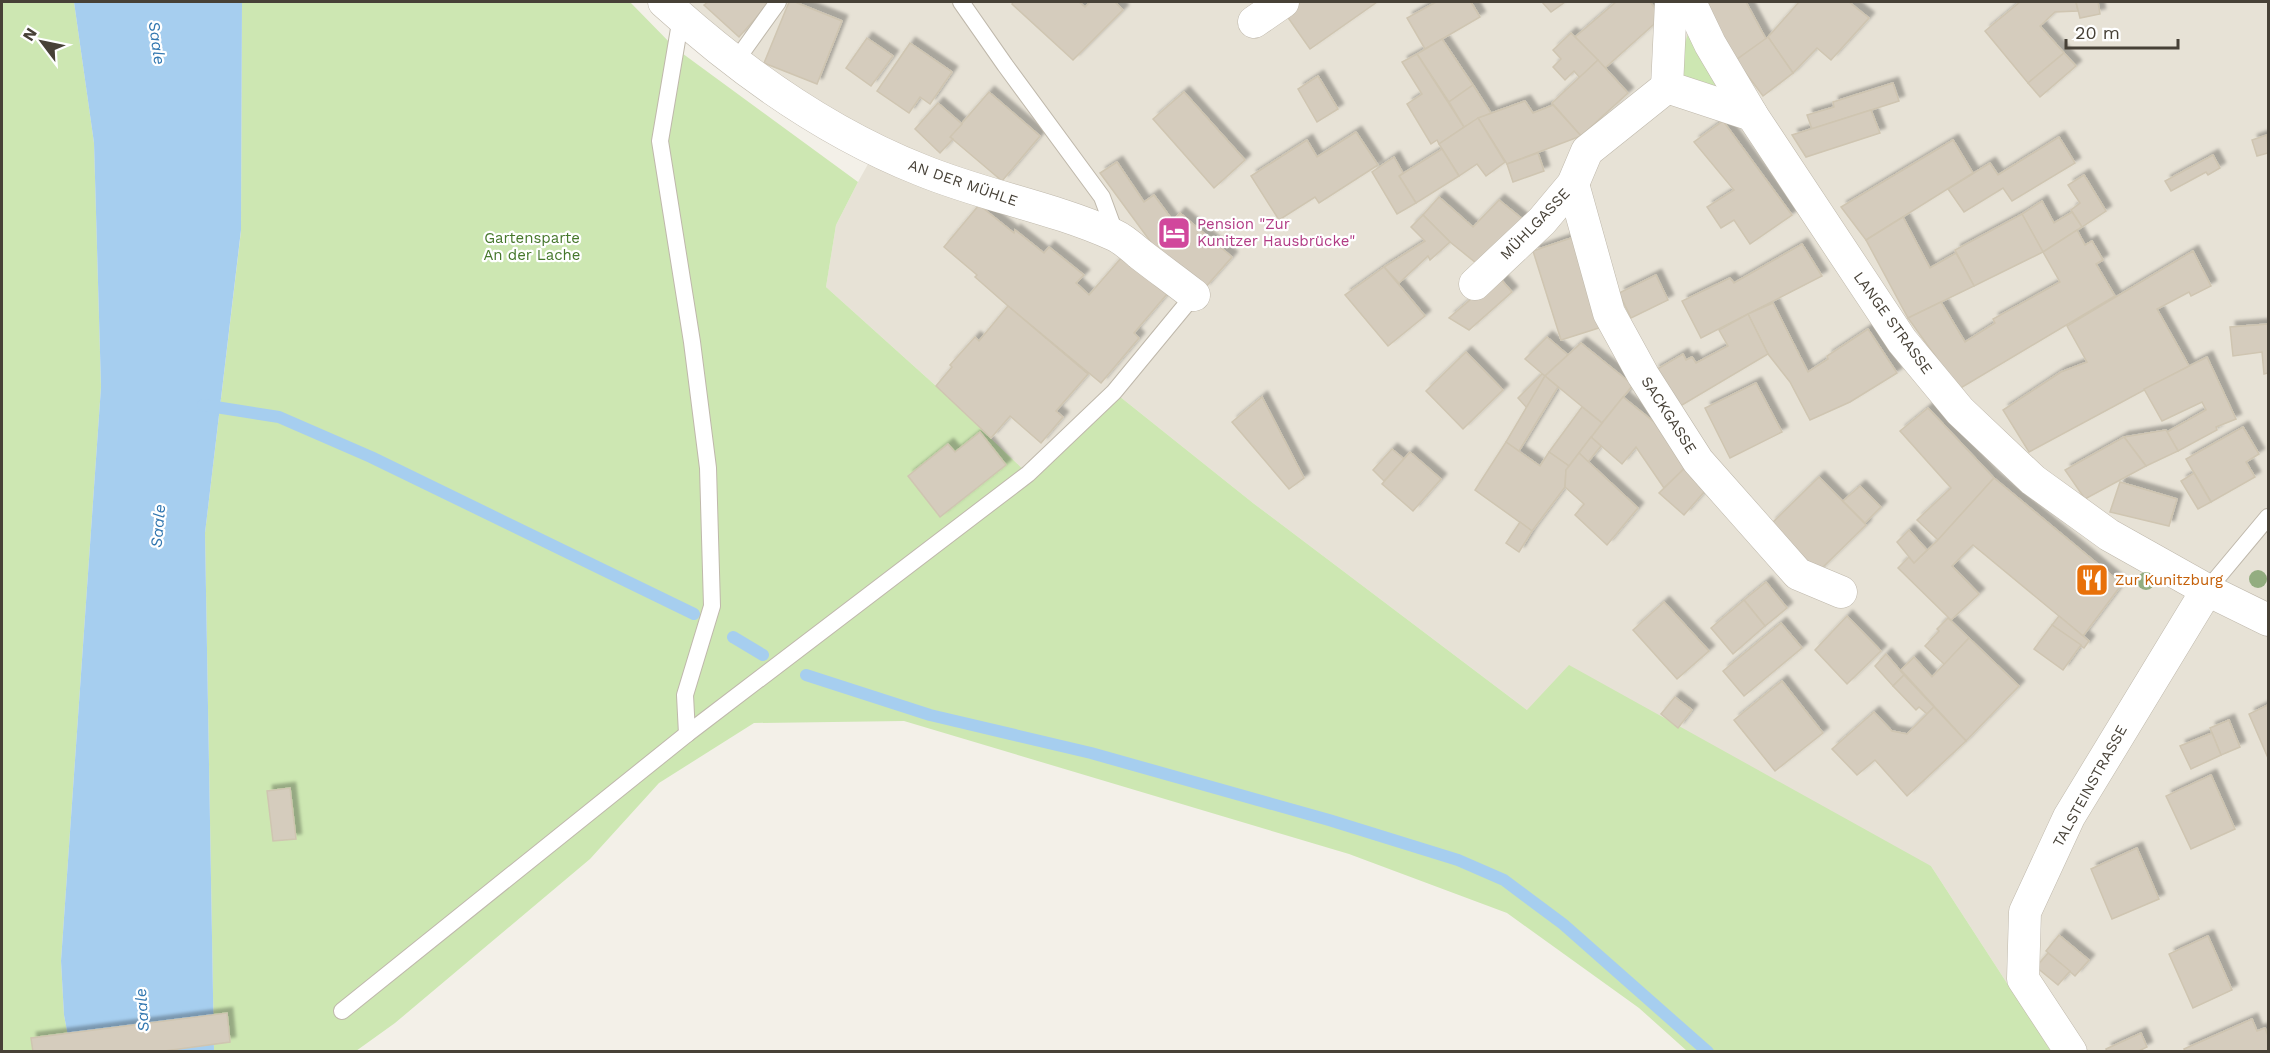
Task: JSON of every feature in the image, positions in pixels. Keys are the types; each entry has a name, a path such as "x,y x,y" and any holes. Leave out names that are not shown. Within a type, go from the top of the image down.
{"street":[{"path":"1254,22 1283,2"},
{"path":"1671,2 1667,87 1752,115"},
{"name":"LANGE STRASSE","path":"1690,2 1710,44 1752,115 1902,341 1959,411 2033,480 2071,508 2109,535 2207,590"},
{"name":"AN DER MÜHLE","path":"672,9 735,62 782,97 869,147 921,171 974,190 1070,218 1117,236 1194,295"},
{"name":"MÜHLGASSE","path":"1475,284 1542,221 1574,184 1587,150 1667,87"},
{"name":"SACKGASSE","path":"1574,184 1609,313 1642,375 1698,460 1798,574 1841,592"},
{"path":"2207,590 2268,620"},
{"name":"TALSTEINSTRASSE","path":"2071,1052 2023,979 2025,912 2069,817 2207,590"}],"lane":[{"path":"735,62 778,2"},
{"path":"961,2 1102,197 1117,236"},
{"path":"672,9 660,141 692,342 708,468 712,606 686,695 687,734"},
{"path":"342,1011 687,734 1028,474 1114,392 1194,295"},
{"path":"2207,590 2268,518"}],"shaded area":[{"path":"676,2 2268,2 2268,1051 2051,1051 1931,866 1527,710 1253,503 1114,392 1028,474 936,386 826,287 836,225 882,139 831,112"}],"green space":[{"path":"2,2 74,2 94,143 101,387 61,961 64,1015 71,1051 2,1051"},
{"name":"Gartensparte An der Lache","path":"242,2 630,2 675,48 858,182 836,225 826,287 936,386 1028,474 1114,392 1253,503 1527,710 1569,665 1931,866 2051,1051 1687,1051 1639,1008 1507,913 1349,854 904,721 754,723 659,783 590,859 395,1023 356,1051 214,1051 205,533 241,231"},
{"path":"1688,34 1718,90 1687,84 1676,68"}],"water":[{"name":"Saale","path":"74,2 242,2 241,230 205,533 214,1051 71,1052 64,1015 61,961 101,387 94,143"}],"building":[{"path":"708,2 769,3 739,37 704,5"},
{"path":"789,2 795,2 842,21 817,84 764,63"},
{"path":"1013,2 1079,2 1085,7 1090,2 1115,2 1123,10 1073,60 1012,4"},
{"path":"1299,2 1377,2 1310,49 1284,12"},
{"path":"1436,2 1471,2 1480,17 1425,49 1407,18"},
{"path":"1542,2 1565,2 1551,12"},
{"path":"1616,2 1650,2 1662,17 1605,68 1575,37"},
{"path":"1704,2 1746,2 1766,39 1736,60"},
{"path":"1799,2 1849,2 1869,18 1831,60 1817,48 1793,73 1768,37"},
{"path":"2020,2 2076,2 2078,11 2055,12 2040,26 2064,53 2028,83 1985,31"},
{"path":"2076,2 2098,2 2100,14 2080,18"},
{"path":"1571,33 1598,60 1580,78 1574,71 1565,80 1553,67 1561,59 1553,50"},
{"path":"1768,37 1793,73 1763,96 1736,60"},
{"path":"867,38 893,56 871,86 846,68"},
{"path":"1442,39 1473,85 1449,102 1417,54"},
{"path":"910,43 952,72 930,104 920,97 909,113 877,91"},
{"path":"2064,53 2076,66 2040,97 2028,83"},
{"path":"1417,54 1464,127 1439,144 1437,140 1431,144 1407,104 1422,94 1402,62"},
{"path":"1598,60 1628,93 1581,136 1552,103"},
{"path":"1318,76 1338,109 1317,122 1298,89"},
{"path":"1893,83 1899,101 1812,129 1807,115 1834,107 1833,102"},
{"path":"1473,85 1491,113 1464,127 1449,102"},
{"path":"989,92 1040,136 1002,181 950,137"},
{"path":"1184,92 1245,160 1214,188 1153,119"},
{"path":"1525,101 1533,113 1553,105 1581,136 1507,164 1478,118"},
{"path":"938,103 962,124 950,137 953,139 940,153 915,129"},
{"path":"1871,110 1880,133 1806,157 1792,135"},
{"path":"1478,118 1505,162 1486,176 1477,164 1459,176 1439,144"},
{"path":"1723,121 1792,215 1750,244 1734,220 1721,228 1707,207 1734,190 1694,142"},
{"path":"1356,132 1378,165 1319,203 1315,197 1279,220 1251,176 1307,140 1317,157"},
{"path":"2267,135 2268,153 2257,156 2252,140"},
{"path":"2059,137 2075,163 2012,201 2003,188 1964,212 1948,189 1990,163 1998,175"},
{"path":"1953,140 1973,173 1866,240 1841,207"},
{"path":"1442,149 1459,176 1416,203 1399,176"},
{"path":"1538,153 1544,171 1513,182 1507,164"},
{"path":"2213,155 2220,168 2208,175 2206,172 2171,191 2165,181"},
{"path":"1394,157 1403,173 1399,176 1416,203 1397,214 1372,172"},
{"name":"Pension \"Zur Kunitzer Hausbrücke\"","path":"1117,162 1144,202 1154,195 1173,221 1180,213 1232,257 1204,289 1153,245 1100,173"},
{"path":"2084,175 2106,211 2082,227 2071,210 2080,203 2068,185"},
{"path":"1439,197 1473,227 1499,200 1525,221 1481,267 1450,242 1423,215"},
{"path":"2042,201 2054,223 2072,212 2082,227 2043,252 2022,214"},
{"path":"979,205 1044,253 1049,247 1084,275 1076,283 1089,295 1122,257 1167,294 1134,333 1139,338 1101,383 1008,306 944,247"},
{"path":"2022,214 2043,252 1974,286 1955,250"},
{"path":"1423,215 1450,242 1430,260 1428,256 1399,283 1384,267 1425,241 1411,227"},
{"path":"1903,217 1930,268 1956,253 1974,286 1908,318 1866,240"},
{"path":"2077,230 2085,245 2092,241 2103,260 2096,264 2115,296 1959,389 1908,318 1941,302 1965,342 1995,323 1993,319 2060,282 2043,252"},
{"path":"1574,237 1602,327 1561,340 1533,251"},
{"path":"1802,244 1822,276 1701,338 1682,301 1730,278 1734,283"},
{"path":"2193,251 2211,286 2191,296 2189,292 2157,309 2189,366 2029,452 2003,410 2061,372 2087,362 2067,326"},
{"path":"1384,267 1425,316 1388,346 1345,295"},
{"path":"1656,275 1668,300 1631,318 1619,293"},
{"path":"1498,276 1512,292 1469,330 1449,318"},
{"path":"1773,303 1808,372 1828,359 1827,356 1868,329 1897,373 1850,402 1810,420 1790,382 1768,354 1748,314"},
{"path":"1008,306 1088,374 1056,411 1063,417 1041,443 1010,416 991,438 936,386 952,367 950,365 975,337 979,341"},
{"path":"1748,314 1768,354 1677,408 1654,371 1683,354 1686,360 1692,357 1696,363 1728,346 1719,330"},
{"path":"2268,324 2268,373 2264,374 2262,352 2233,356 2230,327"},
{"path":"1547,337 1568,355 1545,376 1525,359"},
{"path":"1581,343 1633,385 1602,423 1545,376"},
{"path":"1466,352 1503,390 1463,429 1426,391"},
{"path":"2207,357 2236,419 2216,427 2217,430 2178,451 2167,432 2206,410 2202,402 2162,421 2144,389"},
{"path":"1542,374 1545,376 1527,408 1518,398"},
{"path":"1545,376 1558,387 1519,451 1506,442"},
{"path":"1756,383 1782,432 1730,458 1705,408"},
{"path":"1262,397 1304,478 1289,489 1232,422"},
{"path":"1623,397 1654,422 1687,466 1664,488 1636,447 1622,464 1591,437"},
{"path":"1582,407 1602,423 1569,466 1549,452"},
{"path":"1928,408 1994,478 1938,540 1917,520 1951,488 1900,431"},
{"path":"2243,427 2259,454 2246,462 2255,477 2211,502 2186,459"},
{"path":"2166,430 2178,451 2146,466 2124,437"},
{"path":"980,432 1006,465 940,517 908,476 948,444 955,452"},
{"path":"1591,437 1601,446 1588,462 1579,453"},
{"path":"2124,437 2146,466 2085,499 2065,470"},
{"path":"1506,442 1540,466 1549,452 1569,466 1566,470 1565,487 1532,531 1475,490"},
{"path":"1392,449 1404,459 1384,481 1373,470"},
{"path":"1410,452 1441,479 1413,511 1382,484"},
{"path":"1579,453 1638,508 1607,545 1575,515 1584,504 1565,487 1566,470"},
{"path":"1687,466 1705,491 1684,515 1659,493"},
{"path":"2194,473 2211,502 2198,509 2181,481"},
{"path":"1819,477 1866,525 1818,572 1771,524"},
{"path":"1994,478 2122,584 2083,636 1973,545 1952,566 1979,594 1951,620 1898,568 1909,557 1914,563"},
{"path":"2120,482 2177,499 2169,526 2110,512"},
{"path":"1860,486 1881,507 1865,523 1843,501"},
{"path":"1520,522 1532,531 1519,552 1506,543"},
{"path":"1909,530 1927,550 1914,563 1897,542"},
{"path":"1766,582 1787,608 1765,626 1744,600"},
{"path":"1744,600 1765,626 1733,654 1711,628"},
{"path":"1664,602 1709,651 1677,679 1633,630"},
{"path":"1847,616 1881,651 1847,684 1815,650"},
{"path":"2059,616 2089,641 2084,648 2052,625"},
{"path":"1948,618 1969,638 1945,665 1925,646"},
{"path":"1781,623 1802,648 1744,696 1723,671"},
{"path":"2052,625 2081,645 2063,670 2034,649"},
{"path":"1969,638 2019,686 1966,741 1901,670 1914,657 1932,677"},
{"path":"1886,654 1904,675 1893,686 1875,666"},
{"path":"1904,675 1934,707 1927,714 1919,707 1916,710 1893,686"},
{"path":"1782,681 1823,733 1775,771 1734,720"},
{"path":"1675,697 1692,710 1678,728 1661,714"},
{"path":"2268,705 2268,758 2249,714"},
{"path":"1934,707 1966,741 1907,796 1875,760 1857,775 1832,749 1874,712 1892,731 1907,734"},
{"path":"2229,720 2240,747 2221,755 2210,728"},
{"path":"2212,733 2221,755 2191,769 2180,746"},
{"path":"2211,775 2235,829 2191,849 2166,796"},
{"path":"290,788 296,839 273,841 267,791"},
{"path":"2137,848 2159,899 2112,919 2091,869"},
{"path":"2059,935 2089,960 2075,976 2046,951"},
{"path":"2208,936 2232,990 2193,1008 2169,954"},
{"path":"2048,953 2070,971 2058,985 2036,967"},
{"path":"227,1013 230,1042 157,1052 33,1052 31,1038"},
{"path":"2252,1019 2257,1031 2265,1028 2268,1036 2268,1052 2185,1052 2184,1049"},
{"path":"2141,1033 2147,1047 2137,1052 2107,1052 2106,1049"}],"waterway":[{"path":"203,405 279,417 371,457 694,614"},
{"path":"733,637 763,655"},
{"path":"806,675 930,715 1091,753 1329,820 1458,860 1504,880 1563,924 1708,1052"}],"place":[{"name":"Pension \"Zur Kunitzer Hausbrücke\"","path":"1174,233"},
{"name":"Zur Kunitzburg","path":"2092,580"}]}
